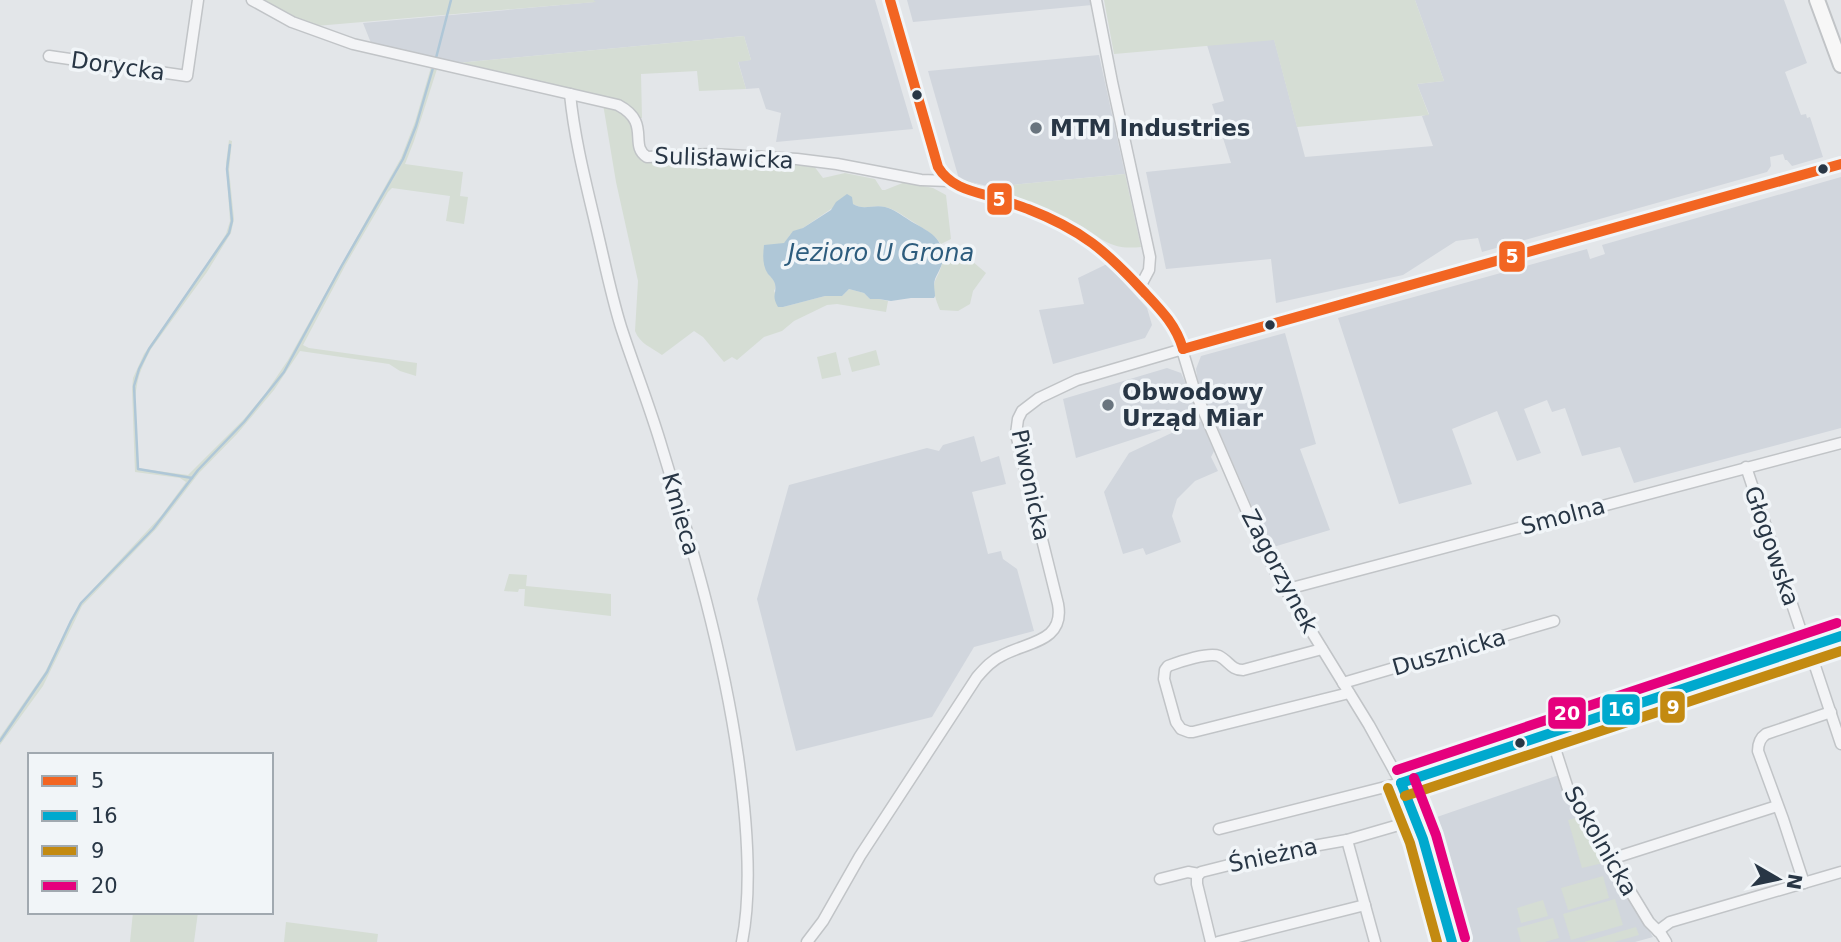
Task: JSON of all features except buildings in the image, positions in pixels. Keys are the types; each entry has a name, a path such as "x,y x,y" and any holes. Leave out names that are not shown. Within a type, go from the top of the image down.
{"street":[{"name":"Dorycka","path":"49,56 187,76 198,0"},
{"name":"Sulisławicka","path":"252,0 292,22 353,44 618,104 631,113 637,123 639,149 648,157 712,154 837,164 921,180 949,181 1030,210 1080,234 1109,256 1170,321 1180,339 1182,349"},
{"path":"890,0 938,167 949,181"},
{"path":"1096,0 1150,257 1149,270 1140,287"},
{"path":"1817,0 1841,65"},
{"name":"Kmieca","path":"570,94 577,146 610,288 675,492 713,628 732,713 746,836 746,912 742,942"},
{"name":"Piwonicka","path":"807,942 823,921 860,856 977,677 1004,654 1048,636 1057,624 1058,604 1016,434 1022,411 1039,398 1077,380 1182,349 1841,164"},
{"name":"Zagorzynek","path":"1182,349 1194,389 1284,590 1346,688 1401,783 1416,820 1452,942"},
{"name":"Smolna","path":"1284,590 1841,443"},
{"name":"Głogowska","path":"1746,467 1841,744"},
{"name":"Dusznicka","path":"1322,649 1243,670 1235,670 1222,658 1214,655 1168,666 1164,679 1176,722 1181,729 1193,732 1346,688 1554,621"},
{"path":"1219,828 1401,783 1841,636"},
{"path":"1804,883 1758,751 1759,741 1766,734 1830,712"},
{"name":"Sokolnicka","path":"1550,733 1568,789 1649,922 1666,942"},
{"path":"1611,859 1777,806"},
{"name":"Śnieżna","path":"1211,942 1197,884 1199,874 1205,870 1347,840 1416,820"},
{"path":"1347,840 1375,942"},
{"path":"1658,931 1670,922 1841,872"},
{"path":"1160,879 1188,873 1199,874"},
{"path":"1218,942 1365,905"}],"shaded area":[{"path":"260,0 593,0 596,2 316,26"},
{"path":"593,0 875,0 913,129 776,142 781,113 766,109 759,88 746,89 738,61 751,60 744,36 457,63 371,43 363,23 594,2"},
{"path":"907,0 1091,0 1092,5 913,22"},
{"path":"1104,0 1415,0 1444,81 1417,84 1429,115 1297,127 1274,40 1114,54"},
{"path":"1415,0 1784,0 1807,63 1785,72 1801,115 1810,117 1823,157 1792,166 1783,154 1770,157 1771,166 1767,172 1482,252 1478,238 1456,241 1403,275 1276,303 1271,259 1166,269 1146,172 1231,163 1212,104 1224,101 1207,45 1274,39 1305,157 1433,146 1422,116 1429,114 1417,84 1444,81"},
{"path":"744,36 751,60 738,62 746,89 699,91 697,71 641,74 642,118 621,103 608,98 457,63"},
{"path":"1099,55 1125,174 991,187 959,179 928,71"},
{"path":"431,67 437,69 405,164 463,172 460,196 468,197 464,224 446,221 450,196 392,188 346,264 303,345 417,363 416,376 389,364 300,351 274,390 199,473 157,528 82,606 43,686 0,745 0,737 45,672 79,604 161,516 186,482 180,478 135,472 133,378 144,354 226,234 230,221 226,163 229,140 232,141 229,170 234,219 231,233 207,272 151,349 141,371 135,404 139,468 188,475 265,394 288,360 401,158"},
{"path":"603,104 611,105 632,119 636,148 645,161 723,158 806,164 814,166 823,178 845,173 875,179 882,190 905,182 933,188 946,195 951,239 941,244 927,230 889,208 853,204 834,207 790,235 784,244 770,245 767,272 775,283 774,291 783,307 825,296 842,296 849,289 864,293 870,299 888,301 886,312 837,304 827,305 794,321 782,331 764,337 737,360 732,357 724,362 703,337 694,331 662,355 643,342 635,331 638,281 616,182"},
{"path":"1125,174 1141,247 1129,248 1111,244 1072,221 991,187"},
{"path":"1841,177 1841,428 1634,483 1620,447 1582,456 1565,408 1552,412 1547,400 1524,409 1541,453 1517,461 1497,411 1452,429 1472,484 1399,504 1338,318 1587,249 1590,259 1605,254 1602,245"},
{"path":"959,250 986,273 973,291 970,304 958,311 940,310 935,282 946,256"},
{"path":"1107,264 1147,308 1152,325 1145,338 1053,364 1039,310 1084,304 1078,278"},
{"path":"1408,278 1404,282 1268,320 1247,323"},
{"path":"1285,333 1316,444 1300,449 1330,530 1270,548 1198,383 1196,369 1201,356"},
{"path":"876,350 880,365 852,372 848,358"},
{"path":"836,352 841,375 822,379 817,357"},
{"path":"1167,368 1181,373 1198,418 1076,458 1063,399"},
{"path":"1201,421 1214,451 1211,457 1218,471 1195,481 1177,499 1172,516 1181,542 1146,555 1143,548 1123,554 1104,492 1129,453 1180,429 1191,429"},
{"path":"974,436 981,462 999,456 1006,484 972,492 988,554 1001,551 1003,559 1017,569 1034,631 974,647 932,717 796,751 757,599 789,485 927,448 939,451 943,445"},
{"path":"509,574 527,575 526,586 611,594 611,616 524,606 525,589 519,589 518,592 504,591"},
{"path":"1559,775 1563,788 1653,937 1635,942 1468,942 1434,818"},
{"path":"1579,817 1607,862 1582,868 1568,820"},
{"path":"1603,876 1609,898 1568,910 1561,888"},
{"path":"1615,899 1623,925 1571,940 1563,914"},
{"path":"1543,900 1548,916 1521,923 1517,908"},
{"path":"133,914 198,914 194,942 130,942"},
{"path":"1553,918 1559,938 1545,942 1521,942 1517,928"},
{"path":"286,922 378,934 377,942 284,942"},
{"path":"1636,927 1639,935 1614,942 1584,942"}],"water":[{"name":"Jezioro U Grona","path":"847,194 857,206 881,206 894,211 930,233 938,241 943,257 934,281 934,298 891,301 870,299 864,293 849,289 842,296 825,296 778,307 775,300 775,283 764,264 764,245 784,243 793,231 803,228 831,210 836,202"}],"waterway":[{"path":"436,58 451,0"},
{"path":"0,741 47,672 81,603 153,529 198,470 244,422 284,372 403,159 433,68"},
{"path":"192,478 138,469 134,386 149,349 229,233 232,221 227,169 230,145"}],"transit line":[{"name":"5","path":"890,0 938,167 943,174 962,187 1047,217 1092,243 1162,312 1176,332 1183,349"},
{"name":"5","path":"1183,349 1841,164"},
{"name":"20","path":"1397,770 1837,623"},
{"name":"16","path":"1401,783 1841,636"},
{"name":"9","path":"1405,796 1841,651"},
{"name":"20","path":"1414,778 1436,835 1465,938"},
{"name":"16","path":"1401,783 1423,839 1452,942"},
{"name":"9","path":"1388,788 1410,843 1437,942"}],"place":[{"name":"MTM Industries","path":"1036,128"},
{"name":"Obwodowy Urząd Miar","path":"1108,405"}]}
